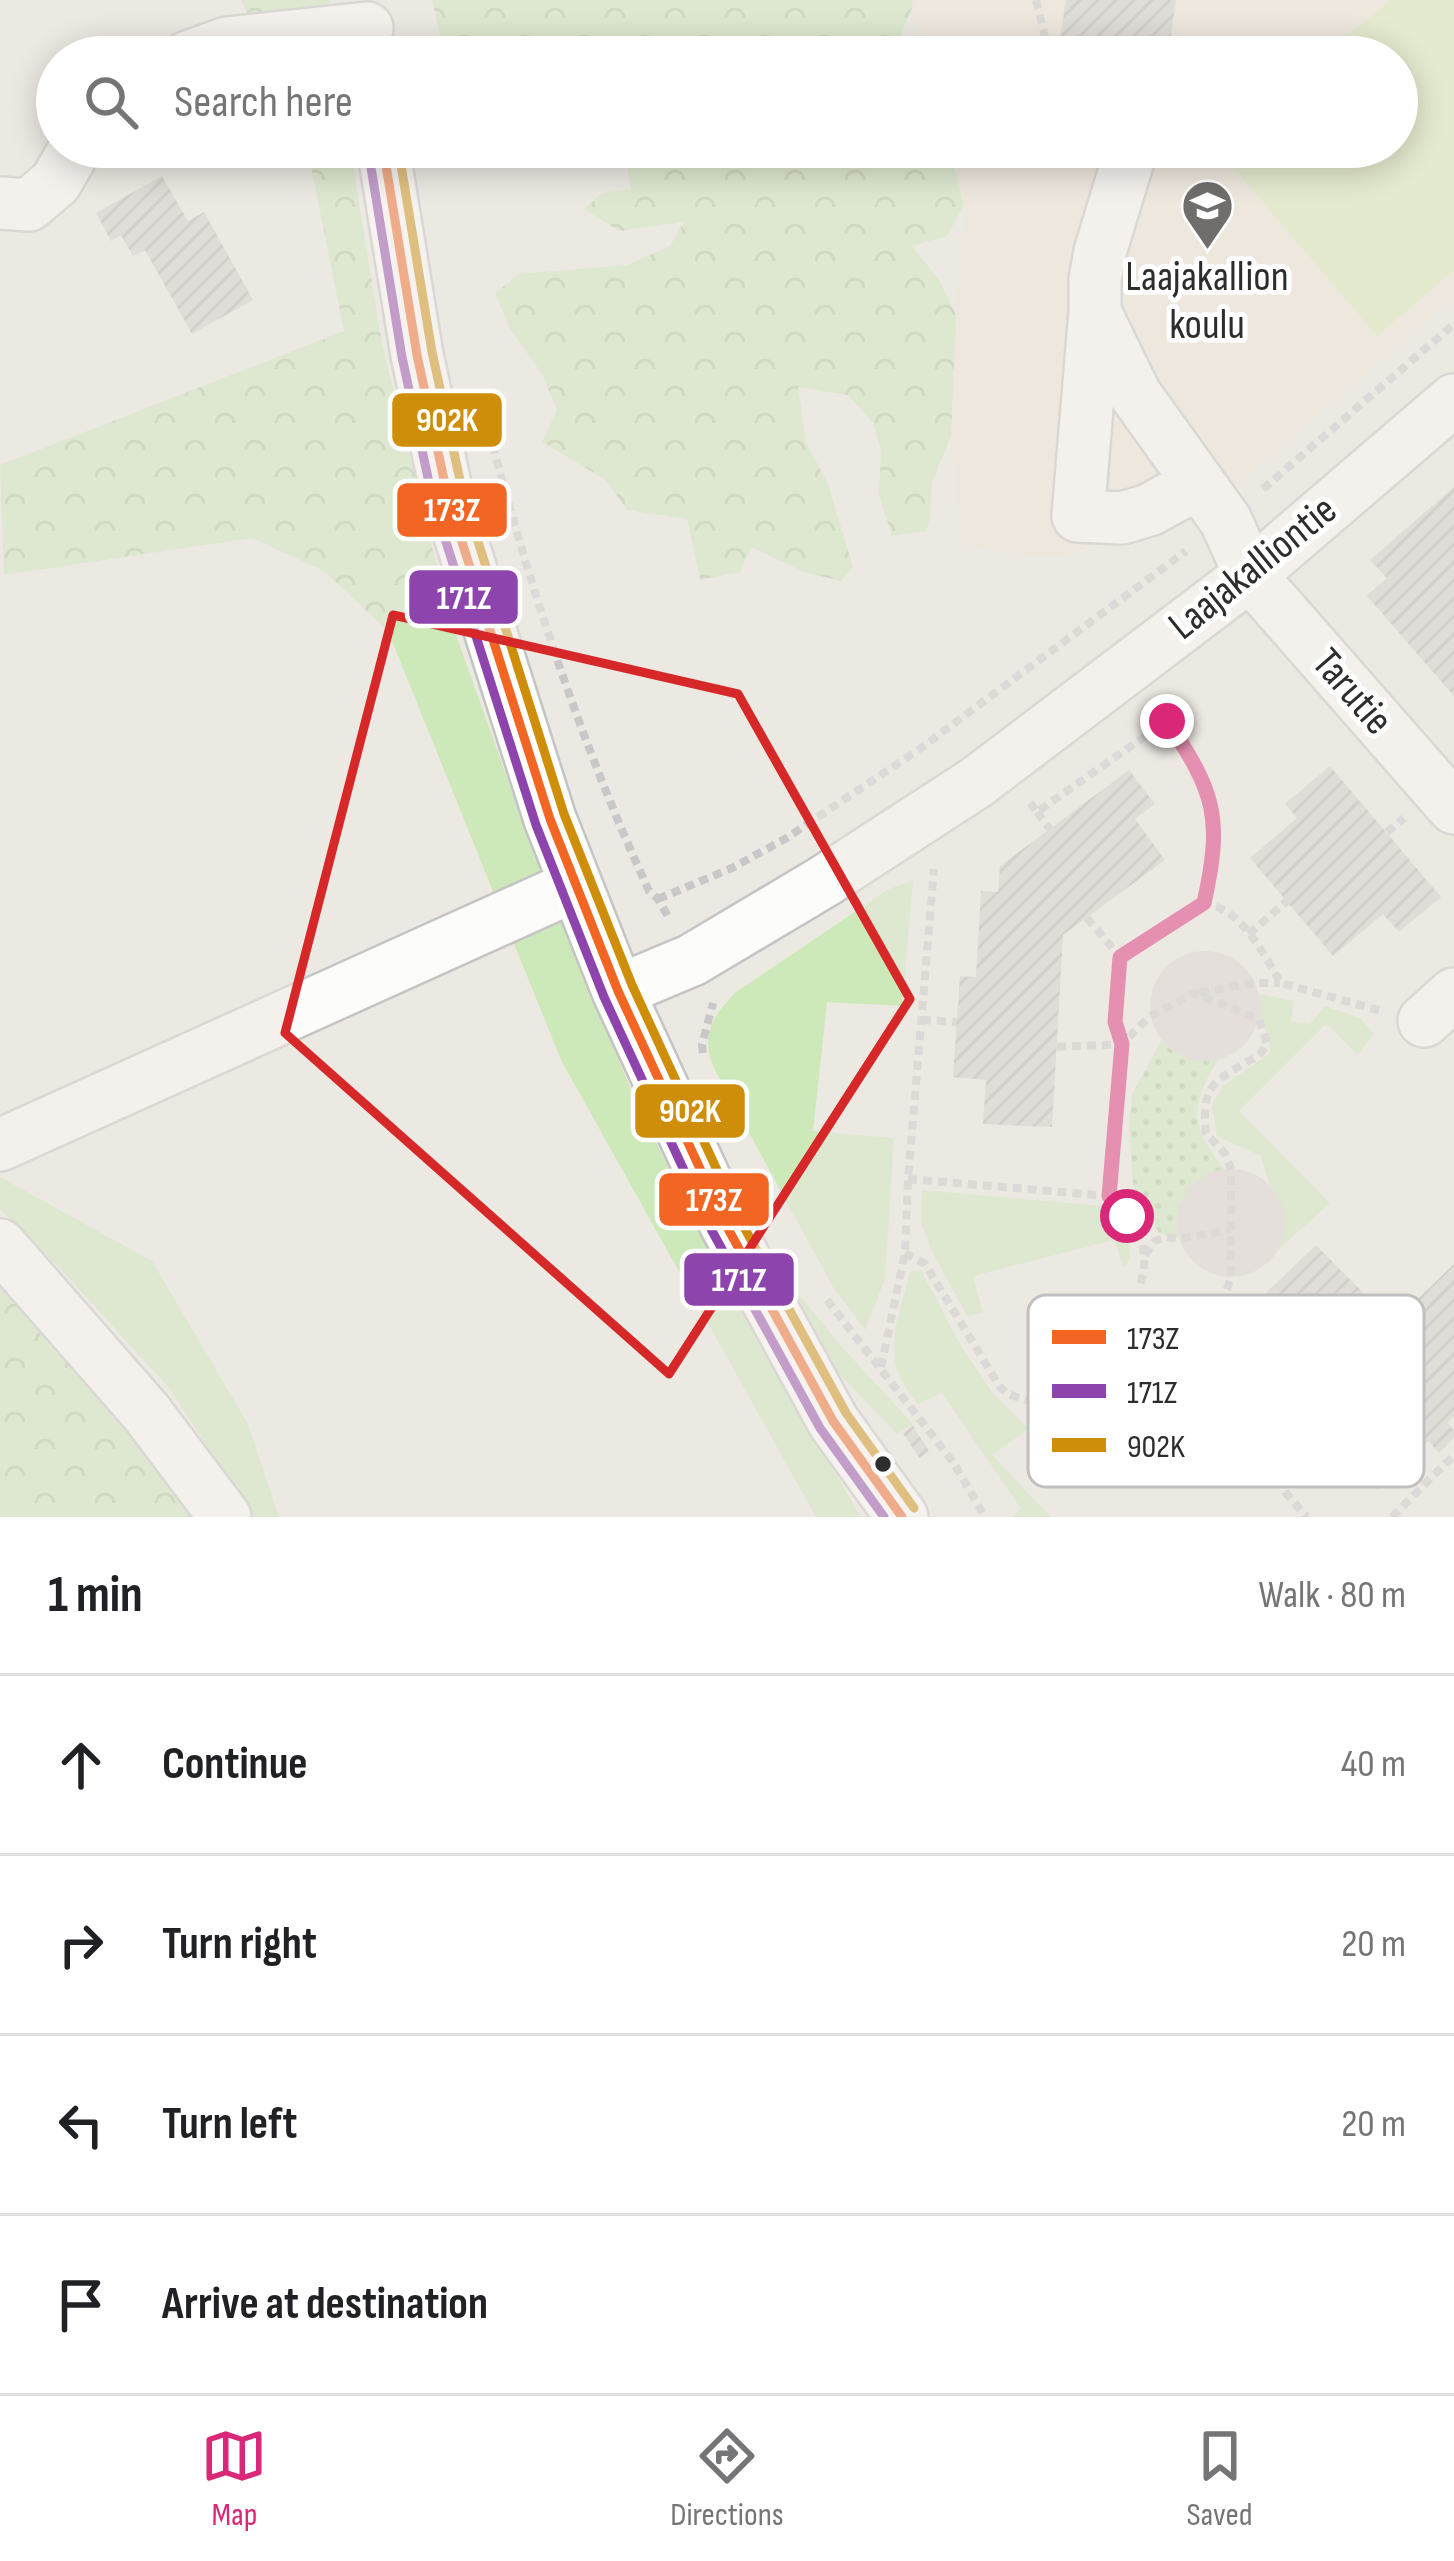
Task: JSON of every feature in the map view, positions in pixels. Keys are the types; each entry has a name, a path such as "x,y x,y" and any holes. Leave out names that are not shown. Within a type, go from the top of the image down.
{"street":[{"path":"292,36 367,28"},
{"path":"0,203 29,205 56,182 64,168"},
{"path":"386,168 417,355 448,498 550,819 618,992 725,1225 833,1420 902,1517"},
{"path":"1126,168 1095,280 1078,516 1122,518 1213,502"},
{"name":"Tarutie","path":"1095,312 1135,394 1213,502 1250,575 1454,808"},
{"name":"Laajakalliontie","path":"618,992 692,960 977,782 1250,575 1454,400"},
{"path":"0,1144 576,885"},
{"path":"0,1245 146,1412 225,1517"}],"path":[{"path":"1036,0 1045,36"},
{"path":"482,405 551,640 594,764 649,891 658,899 732,868 785,838 921,748 1213,502 1454,324"},
{"path":"1143,689 1195,763 1208,790 1214,824 1204,903"},
{"path":"1037,812 1167,721"},
{"path":"1026,797 1050,829"},
{"path":"880,1368 905,1253 934,862"},
{"path":"1249,934 1287,901"},
{"path":"1120,957 1204,903 1219,905 1238,920 1281,983"},
{"path":"1087,918 1120,957 1115,1022 1122,1044 1109,1196"},
{"path":"1057,1047 1122,1044 1150,1016 1194,993 1255,983 1439,1008"},
{"path":"1194,993 1259,1019 1267,1043 1262,1053 1217,1080 1205,1100 1206,1133 1232,1169 1232,1277 1225,1295"},
{"path":"704,1062 714,997"},
{"path":"922,1020 957,1022"},
{"path":"908,1179 1109,1196 1142,1241 1140,1286"},
{"path":"1144,1257 1155,1241 1232,1229"},
{"path":"905,1253 925,1264 1000,1387 1028,1401"},
{"path":"823,1295 953,1462 985,1517"},
{"path":"1424,1485 1454,1455"},
{"path":"1282,1487 1306,1517"},
{"path":"1392,1517 1422,1487"}],"highlighted area":[{"path":"393,615 738,694 910,999 669,1374 285,1033"}],"shaded area":[{"name":"Laajakallion koulu","path":"911,0 1454,0 1454,297 1236,485 1061,557 962,544 951,436 964,206 954,168 1418,168 1418,36 915,36"},
{"path":"1205,951 1226,955 1244,967 1256,985 1260,1006 1256,1027 1244,1045 1226,1057 1205,1061 1184,1057 1166,1045 1154,1027 1150,1006 1154,985 1166,967 1184,955"},
{"path":"1231,1169 1252,1173 1269,1185 1281,1202 1285,1223 1281,1244 1269,1261 1252,1273 1231,1277 1210,1273 1193,1261 1181,1244 1177,1223 1181,1202 1193,1185 1210,1173"}],"green space":[{"path":"241,0 330,0 334,36 259,36"},
{"path":"432,0 911,0 913,6 900,36 440,36"},
{"path":"1390,0 1454,0 1454,270 1377,336 1234,168 1418,168 1418,36 1348,36"},
{"path":"311,168 353,168 382,344 449,615 388,631 324,571 252,538 4,575 0,465 344,331"},
{"path":"628,168 954,168 964,205 947,236 912,246 939,280 956,315 951,436 932,482 926,531 892,536 879,495 881,451 873,423 848,395 798,387 806,442 828,484 853,567 841,581 804,572 751,547 740,572 700,580 687,519 627,510 606,480 542,442 557,410 542,374 510,329 495,293 519,274 627,265 670,246 684,222 619,231 584,209 602,193 631,189"},
{"path":"449,615 536,859 636,1102 724,1279 861,1517 816,1517 561,1060 388,631"},
{"path":"913,880 902,1006 827,1002 813,1131 894,1138 885,1279 865,1330 833,1287 714,1068 709,1036 715,1018 735,993 887,890"},
{"path":"1259,994 1294,1001 1291,1021 1310,1024 1325,1006 1360,1018 1374,1034 1358,1055 1326,1024 1239,1111 1330,1203 1278,1250 1281,1213 1261,1156 1217,1136 1212,1105 1223,1086 1270,1053 1268,1033 1259,1019"},
{"path":"1161,1040 1188,1056 1219,1059 1202,1089 1198,1116 1205,1141 1225,1169 1186,1194 1178,1213 1179,1239 1160,1234 1133,1185 1132,1095"},
{"path":"0,1177 152,1261 248,1424 279,1517 247,1517 171,1390 0,1209"},
{"path":"922,1190 1104,1206 1126,1235 1128,1260 1124,1268 1114,1240 973,1276 983,1313 967,1316 921,1223"},
{"path":"921,1270 992,1392 1028,1428 992,1455 1051,1517 1012,1517 1021,1509 942,1393 918,1404 903,1382 894,1353 910,1272"},
{"path":"0,1274 202,1517 0,1517"},
{"path":"797,1296 913,1424 897,1434 832,1366 795,1301"}],"building":[{"path":"1066,0 1176,0 1171,36 1060,36"},
{"path":"162,176 188,221 204,212 253,300 192,334 145,250 133,256 121,235 111,241 96,213"},
{"path":"1454,487 1454,696 1367,596 1387,578 1370,560"},
{"path":"1330,766 1441,897 1399,932 1383,914 1333,956 1250,858 1297,818 1285,804"},
{"path":"1129,770 1155,804 1135,819 1165,860 1063,935 1052,1127 983,1124 986,1080 953,1077 960,976 976,977 981,891 998,892 1000,866"},
{"path":"1316,1245 1365,1295 1266,1295"},
{"path":"1454,1264 1454,1416 1447,1423 1454,1438 1439,1453 1428,1441 1424,1445 1422,1295"},
{"path":"913,1426 929,1451 919,1458 903,1433"}],"transit line":[{"name":"171Z","path":"371,168 402,357 433,501 536,825 604,997 712,1231 820,1428 884,1517"},
{"name":"173Z","path":"386,168 417,355 448,498 550,819 618,991 726,1225 833,1421 902,1517"},
{"name":"902K","path":"401,168 432,352 463,494 564,814 632,985 739,1218 846,1413 914,1508"}],"place":[{"name":"Laajakallion koulu","path":"1207,251"}],"route":[{"path":"1127,1216 1109,1196 1122,1044 1115,1022 1120,957 1204,903 1211,871 1214,824 1208,790 1167,721"}]}
